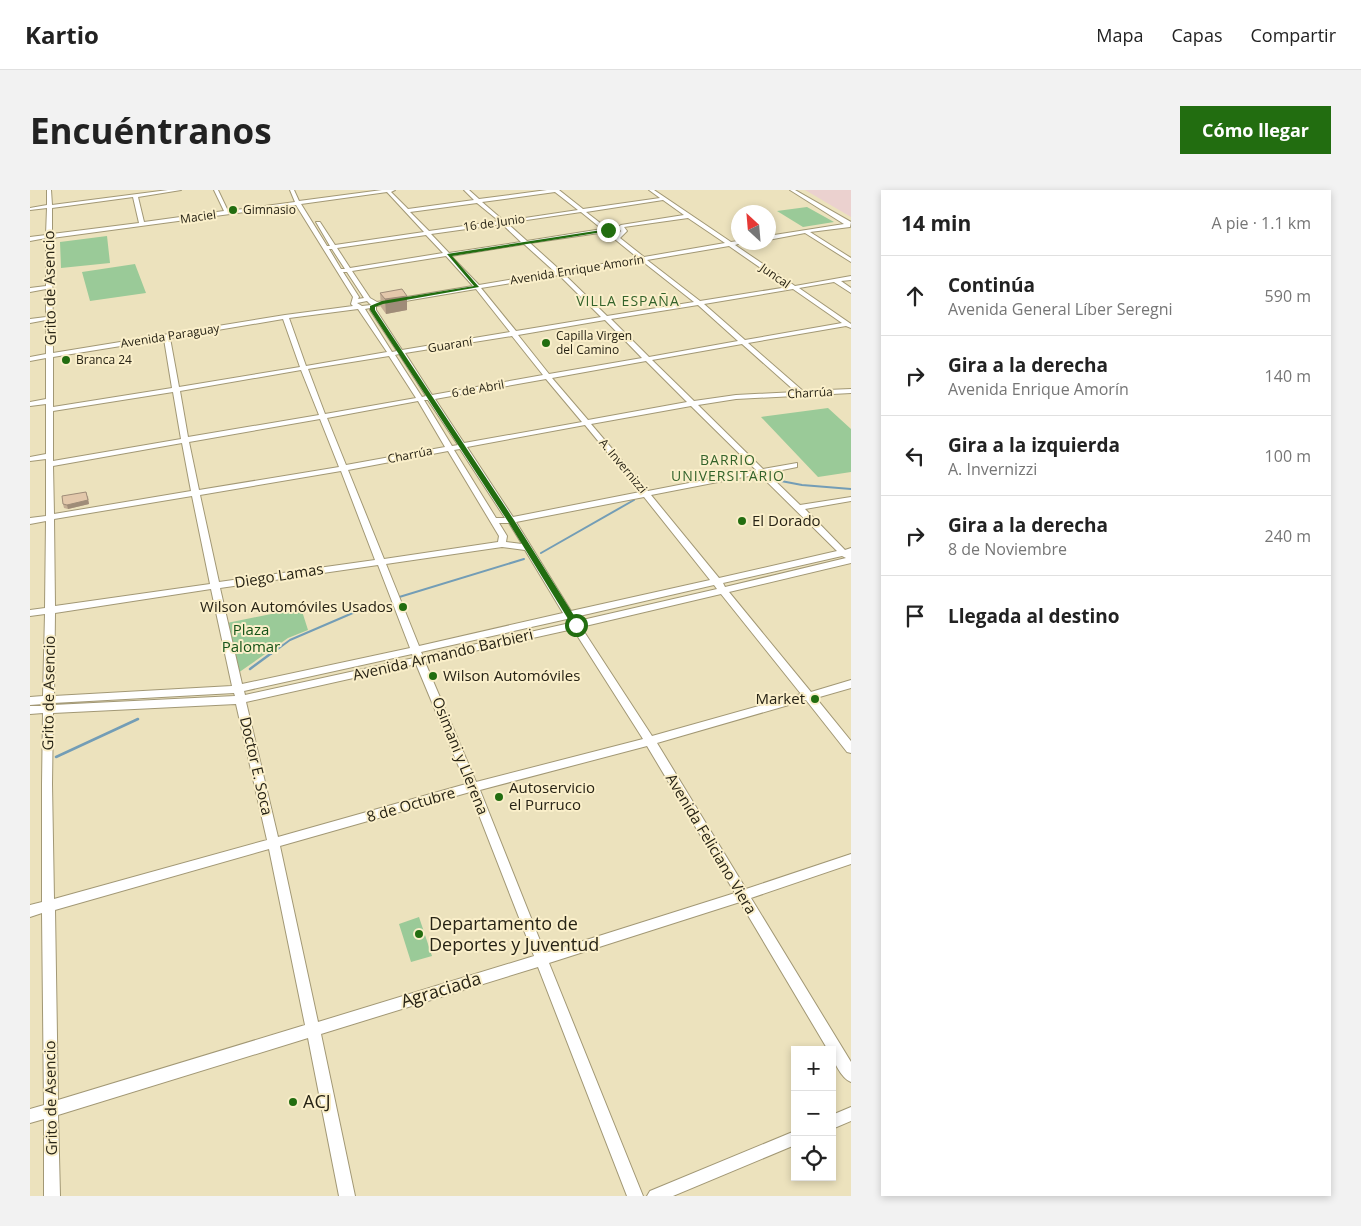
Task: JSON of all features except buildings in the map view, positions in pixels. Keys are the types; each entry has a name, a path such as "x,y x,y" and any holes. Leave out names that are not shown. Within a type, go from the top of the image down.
{"street":[{"name":"Grito de Asencio","path":"49,190 50,704 47,784 52,1196"},
{"path":"30,209 179,190"},
{"path":"216,190 227,213"},
{"path":"293,190 298,204 356,297 357,305 392,355 504,536 502,544"},
{"name":"Avenida Feliciano Viera","path":"293,190 305,202 348,270 371,302 372,310 511,520 650,742 851,1075"},
{"name":"A. Invernizzi","path":"387,190 477,286 514,335 646,494 851,749"},
{"name":"Maciel","path":"30,239 395,190"},
{"path":"466,190 559,272 799,508 847,551 851,560"},
{"path":"406,211 556,190 700,304 801,393"},
{"name":"Juncal","path":"651,190 849,326"},
{"path":"792,190 851,225"},
{"path":"135,196 142,224"},
{"name":"16 de Junio","path":"326,248 663,198"},
{"path":"618,238 624,231 622,226 688,216"},
{"path":"776,237 851,225"},
{"path":"340,271 608,230"},
{"path":"806,232 851,260"},
{"name":"Avenida Enrique Amorín","path":"357,305 730,245"},
{"name":"Guaraní","path":"30,404 49,406 175,391 851,278"},
{"path":"836,281 851,291"},
{"path":"30,290 49,287"},
{"name":"Avenida Paraguay","path":"30,359 357,305"},
{"name":"Osimani y Llerena","path":"285,317 418,656 474,787 635,1196"},
{"path":"30,321 49,318"},
{"name":"6 de Abril","path":"30,460 50,460 185,441 648,358 849,326"},
{"name":"Doctor E. Soca","path":"167,336 175,391 195,494 240,700 274,843 347,1196"},
{"name":"Charrúa","path":"30,522 344,468 461,445 736,397 851,391"},
{"path":"494,521 511,520 794,465"},
{"path":"799,508 851,499"},
{"name":"Diego Lamas","path":"30,613 380,560 502,544 528,548"},
{"name":"Avenida Armando Barbieri","path":"30,701 50,704 240,700 418,656 569,615 847,551"},
{"name":"Avenida Armando Barbieri","path":"30,710 50,704 238,689 576,625 851,560"},
{"name":"8 de Octubre","path":"30,911 474,787 650,742 809,698 851,684"},
{"name":"Agraciada","path":"30,1116 541,960 742,896 851,858"},
{"path":"836,1120 851,1114"},
{"path":"655,1196 791,1140"}],"shaded area":[{"path":"805,190 851,190 851,217"}],"green space":[{"path":"807,207 834,222 803,227 777,211"},
{"path":"107,236 110,263 61,268 60,242"},
{"path":"135,264 146,293 90,301 82,272"},
{"path":"828,408 851,429 851,472 818,477 761,417"},
{"name":"Plaza Palomar","path":"301,608 308,630 288,638 238,673 227,623"},
{"path":"419,917 432,956 411,962 399,924"}],"waterway":[{"path":"781,481 802,485 851,489"},
{"path":"541,553 634,500"},
{"path":"396,598 524,559"},
{"path":"271,654 290,640 376,603"},
{"path":"250,669 273,652"},
{"path":"56,757 138,719"}],"place":[{"name":"Gimnasio","path":"233,210"},
{"name":"Capilla Virgen del Camino","path":"546,343"},
{"name":"Branca 24","path":"66,360"},
{"name":"El Dorado","path":"742,521"},
{"name":"Wilson Automóviles Usados","path":"403,607"},
{"name":"Wilson Automóviles","path":"433,676"},
{"name":"Market","path":"815,699"},
{"name":"Autoservicio el Purruco","path":"499,797"},
{"name":"Departamento de Deportes y Juventud","path":"419,934"},
{"name":"ACJ","path":"293,1102"}],"district":[{"name":"VILLA ESPAÑA","path":"628,301"},
{"name":"BARRIO UNIVERSITARIO","path":"728,468"}],"route":[{"path":"576,625 511,520 372,310 374,304 382,302 477,286 448,255 608,230"}]}
